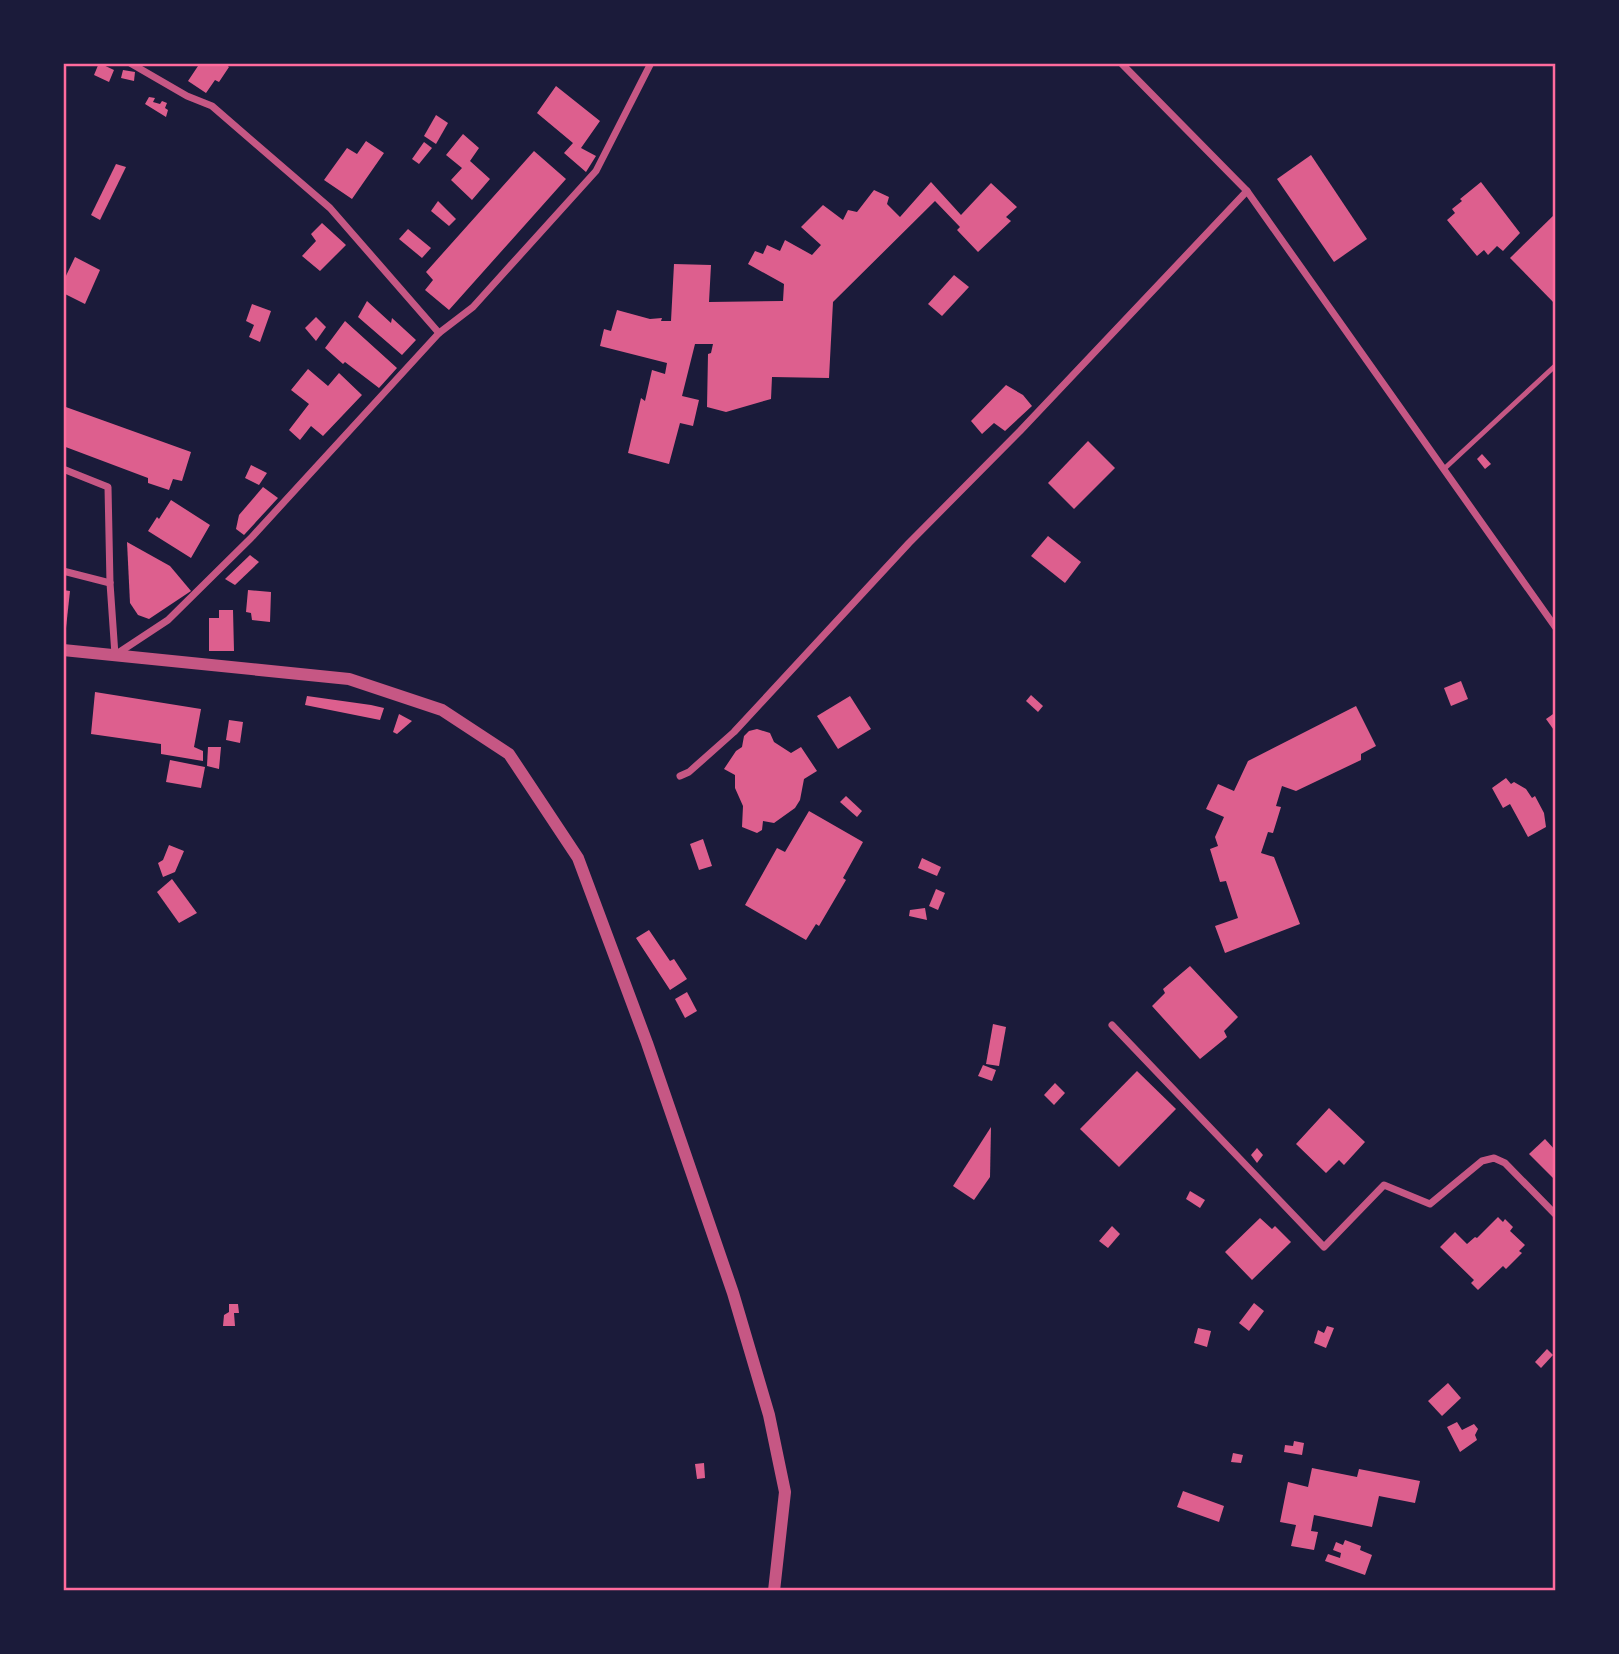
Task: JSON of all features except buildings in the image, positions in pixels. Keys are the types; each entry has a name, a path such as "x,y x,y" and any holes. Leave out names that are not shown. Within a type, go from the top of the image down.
{"street":[{"path":"130,63 187,96 212,106 330,208 439,333"},
{"path":"115,655 168,620 242,547 439,333 473,307 596,171 651,63"},
{"path":"1121,63 1247,191 1556,628"},
{"path":"680,776 689,772 734,732 909,542 1020,431 1247,191"},
{"path":"63,469 108,487 115,655"},
{"path":"63,571 110,583"},
{"path":"63,650 349,679 442,710 509,754 578,858 647,1043 733,1293 769,1415 785,1492 774,1591"},
{"path":"1112,1025 1324,1247 1384,1185 1430,1204 1482,1161 1494,1158 1505,1163 1556,1215"}],"lane":[{"path":"1444,469 1556,365"}]}
